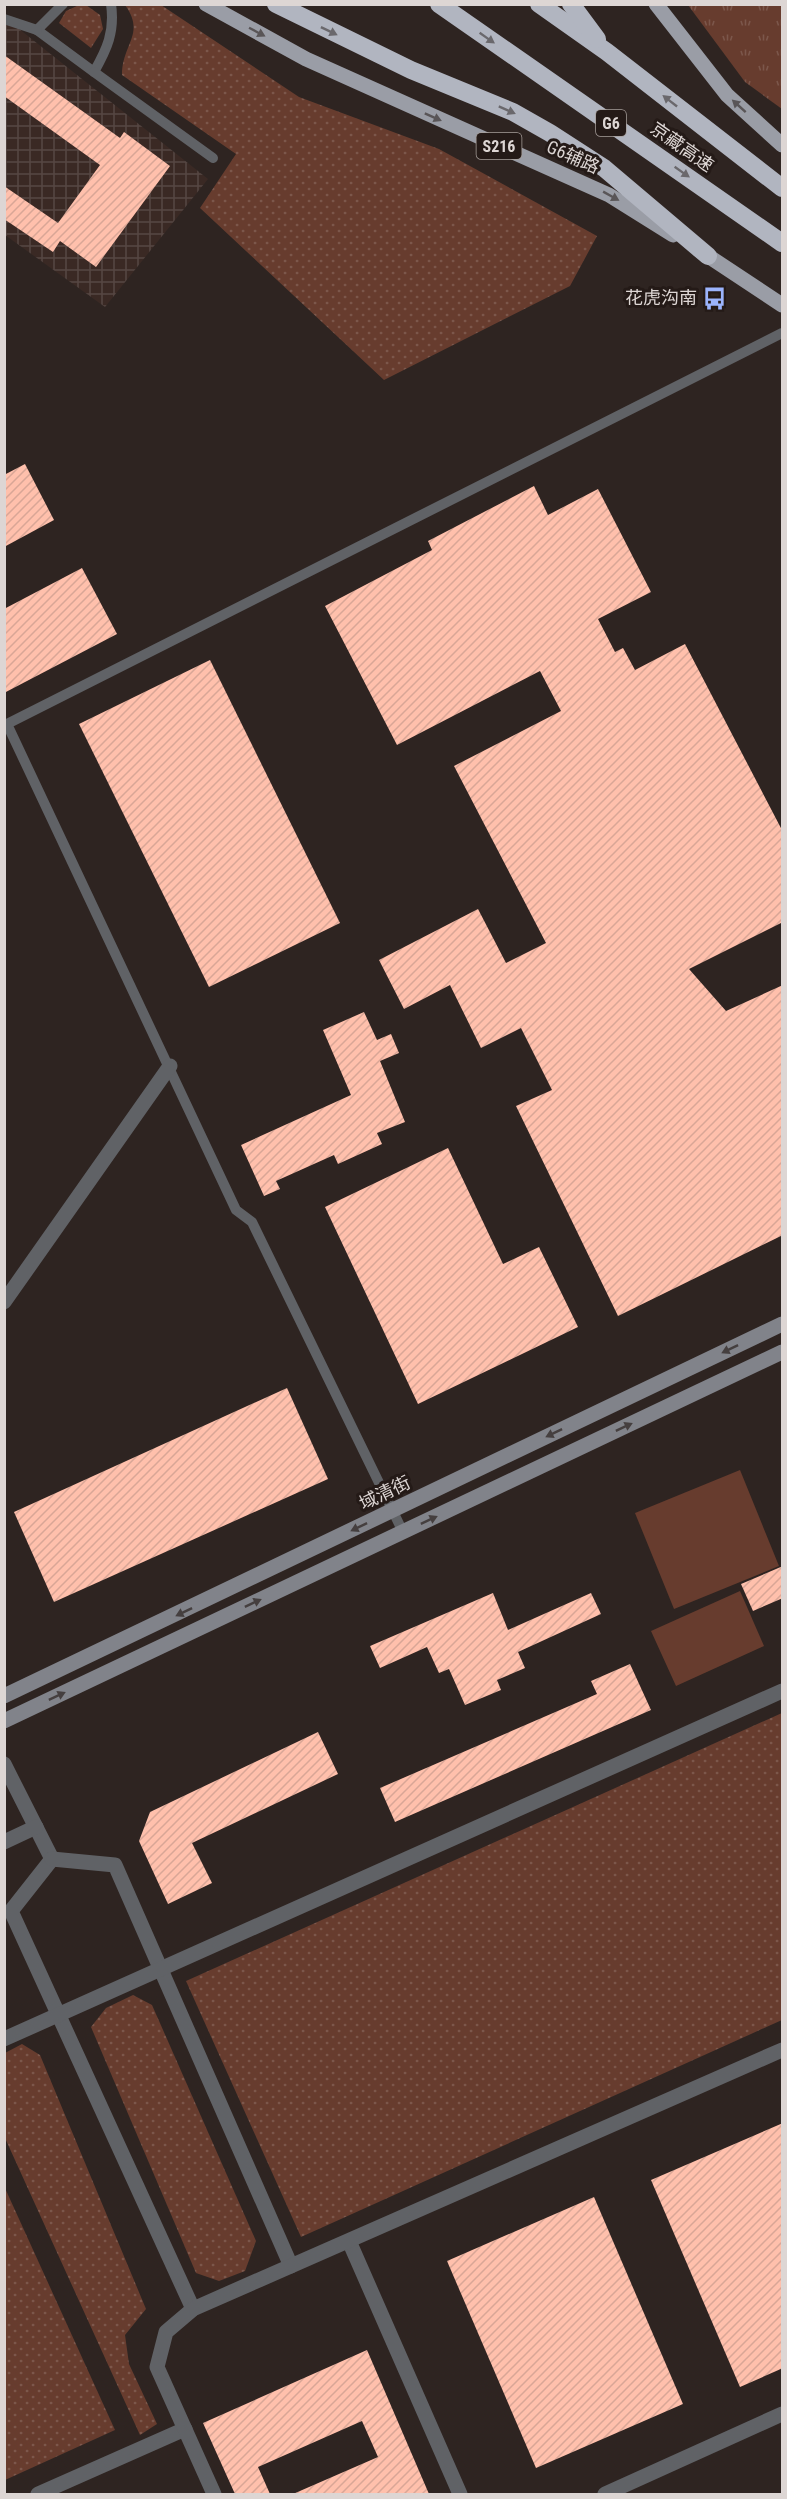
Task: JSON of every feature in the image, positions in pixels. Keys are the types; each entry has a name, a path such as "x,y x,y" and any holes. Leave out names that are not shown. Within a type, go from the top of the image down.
{"highway":[{"path":"276,4 411,70 513,112 550,133 604,168 708,256"},
{"name":"京藏高速","path":"439,4 783,243"},
{"name":"京藏高速","path":"539,4 607,52 783,188"},
{"path":"571,4 607,52"}],"main road":[{"name":"G6辅路","path":"206,4 306,59 609,195 783,305"},
{"path":"656,4 727,95 783,145"}],"street":[{"path":"4,1302 170,1066"},
{"name":"域清街","path":"4,1696 783,1324"},
{"path":"4,1721 783,1352"},
{"path":"4,2038 783,1691"},
{"path":"4,1764 52,1859"},
{"path":"4,1842 36,1827"},
{"path":"52,1859 114,1865 291,2266"},
{"path":"52,1859 11,1911 193,2309"},
{"path":"214,2494 157,2367 166,2332 193,2309 783,2050"},
{"path":"349,2241 460,2494"},
{"path":"604,2494 783,2414"},
{"path":"38,2494 185,2429"}],"lane":[{"path":"37,30 63,4"},
{"path":"94,72 110,45 114,21 111,4"},
{"path":"4,19 37,30 213,158"},
{"path":"403,1532 252,1222 236,1209 6,724 783,333"}],"shaded area":[{"path":"4,17 208,179 105,307 5,235"}],"green space":[{"path":"79,5 86,5 100,15 103,29 91,48 59,23 66,11"},
{"path":"125,5 161,5 299,97 439,149 597,236 570,286 384,380 200,208 236,154 122,75 125,55 133,32 131,15"},
{"path":"688,5 782,5 782,109 745,82"},
{"path":"740,1470 779,1566 674,1609 635,1513"},
{"path":"740,1591 764,1646 676,1686 651,1631"},
{"path":"782,1713 782,2020 301,2237 186,1981"},
{"path":"133,1995 152,2005 256,2241 245,2271 219,2281 196,2273 91,2027 106,2008"},
{"path":"22,2044 40,2055 146,2309 125,2335 129,2364 157,2424 140,2435 5,2138 5,2053"},
{"path":"4,2186 115,2430 5,2480 4,2480"}],"building":[{"path":"4,55 120,138 124,132 170,166 96,267 60,241 53,252 4,219 4,186 58,223 100,165 4,96"},
{"path":"25,464 54,520 4,547 4,475"},
{"path":"534,486 548,515 598,489 651,592 598,619 615,652 623,648 635,670 685,644 783,832 783,922 689,969 726,1011 783,985 783,1235 618,1316 516,1106 552,1090 521,1028 481,1048 450,985 404,1009 379,960 478,909 506,963 546,943 454,766 561,711 540,671 397,745 325,606 432,550 428,541"},
{"path":"82,568 117,634 4,693 4,609"},
{"path":"210,660 340,923 209,987 79,724"},
{"path":"364,1012 377,1040 391,1034 399,1053 380,1061 405,1122 377,1133 382,1144 338,1164 334,1155 276,1181 280,1189 264,1196 241,1145 351,1095 323,1030"},
{"path":"448,1148 503,1264 539,1247 578,1327 418,1404 325,1207"},
{"path":"287,1388 328,1479 54,1602 14,1512"},
{"path":"783,1566 783,1598 753,1611 741,1584"},
{"path":"493,1593 508,1630 591,1593 601,1614 518,1652 525,1668 497,1680 501,1690 465,1705 449,1669 439,1673 427,1647 380,1668 370,1646"},
{"path":"630,1664 651,1710 395,1822 380,1788 597,1694 591,1681"},
{"path":"318,1732 338,1774 192,1843 212,1883 168,1904 139,1841 150,1812"},
{"path":"783,2123 783,2368 740,2387 651,2180"},
{"path":"594,2197 683,2404 536,2468 447,2261"},
{"path":"367,2350 429,2494 293,2494 378,2457 362,2421 258,2467 270,2494 235,2494 203,2423"}],"place":[{"name":"花虎沟南","path":"715,298"}]}
